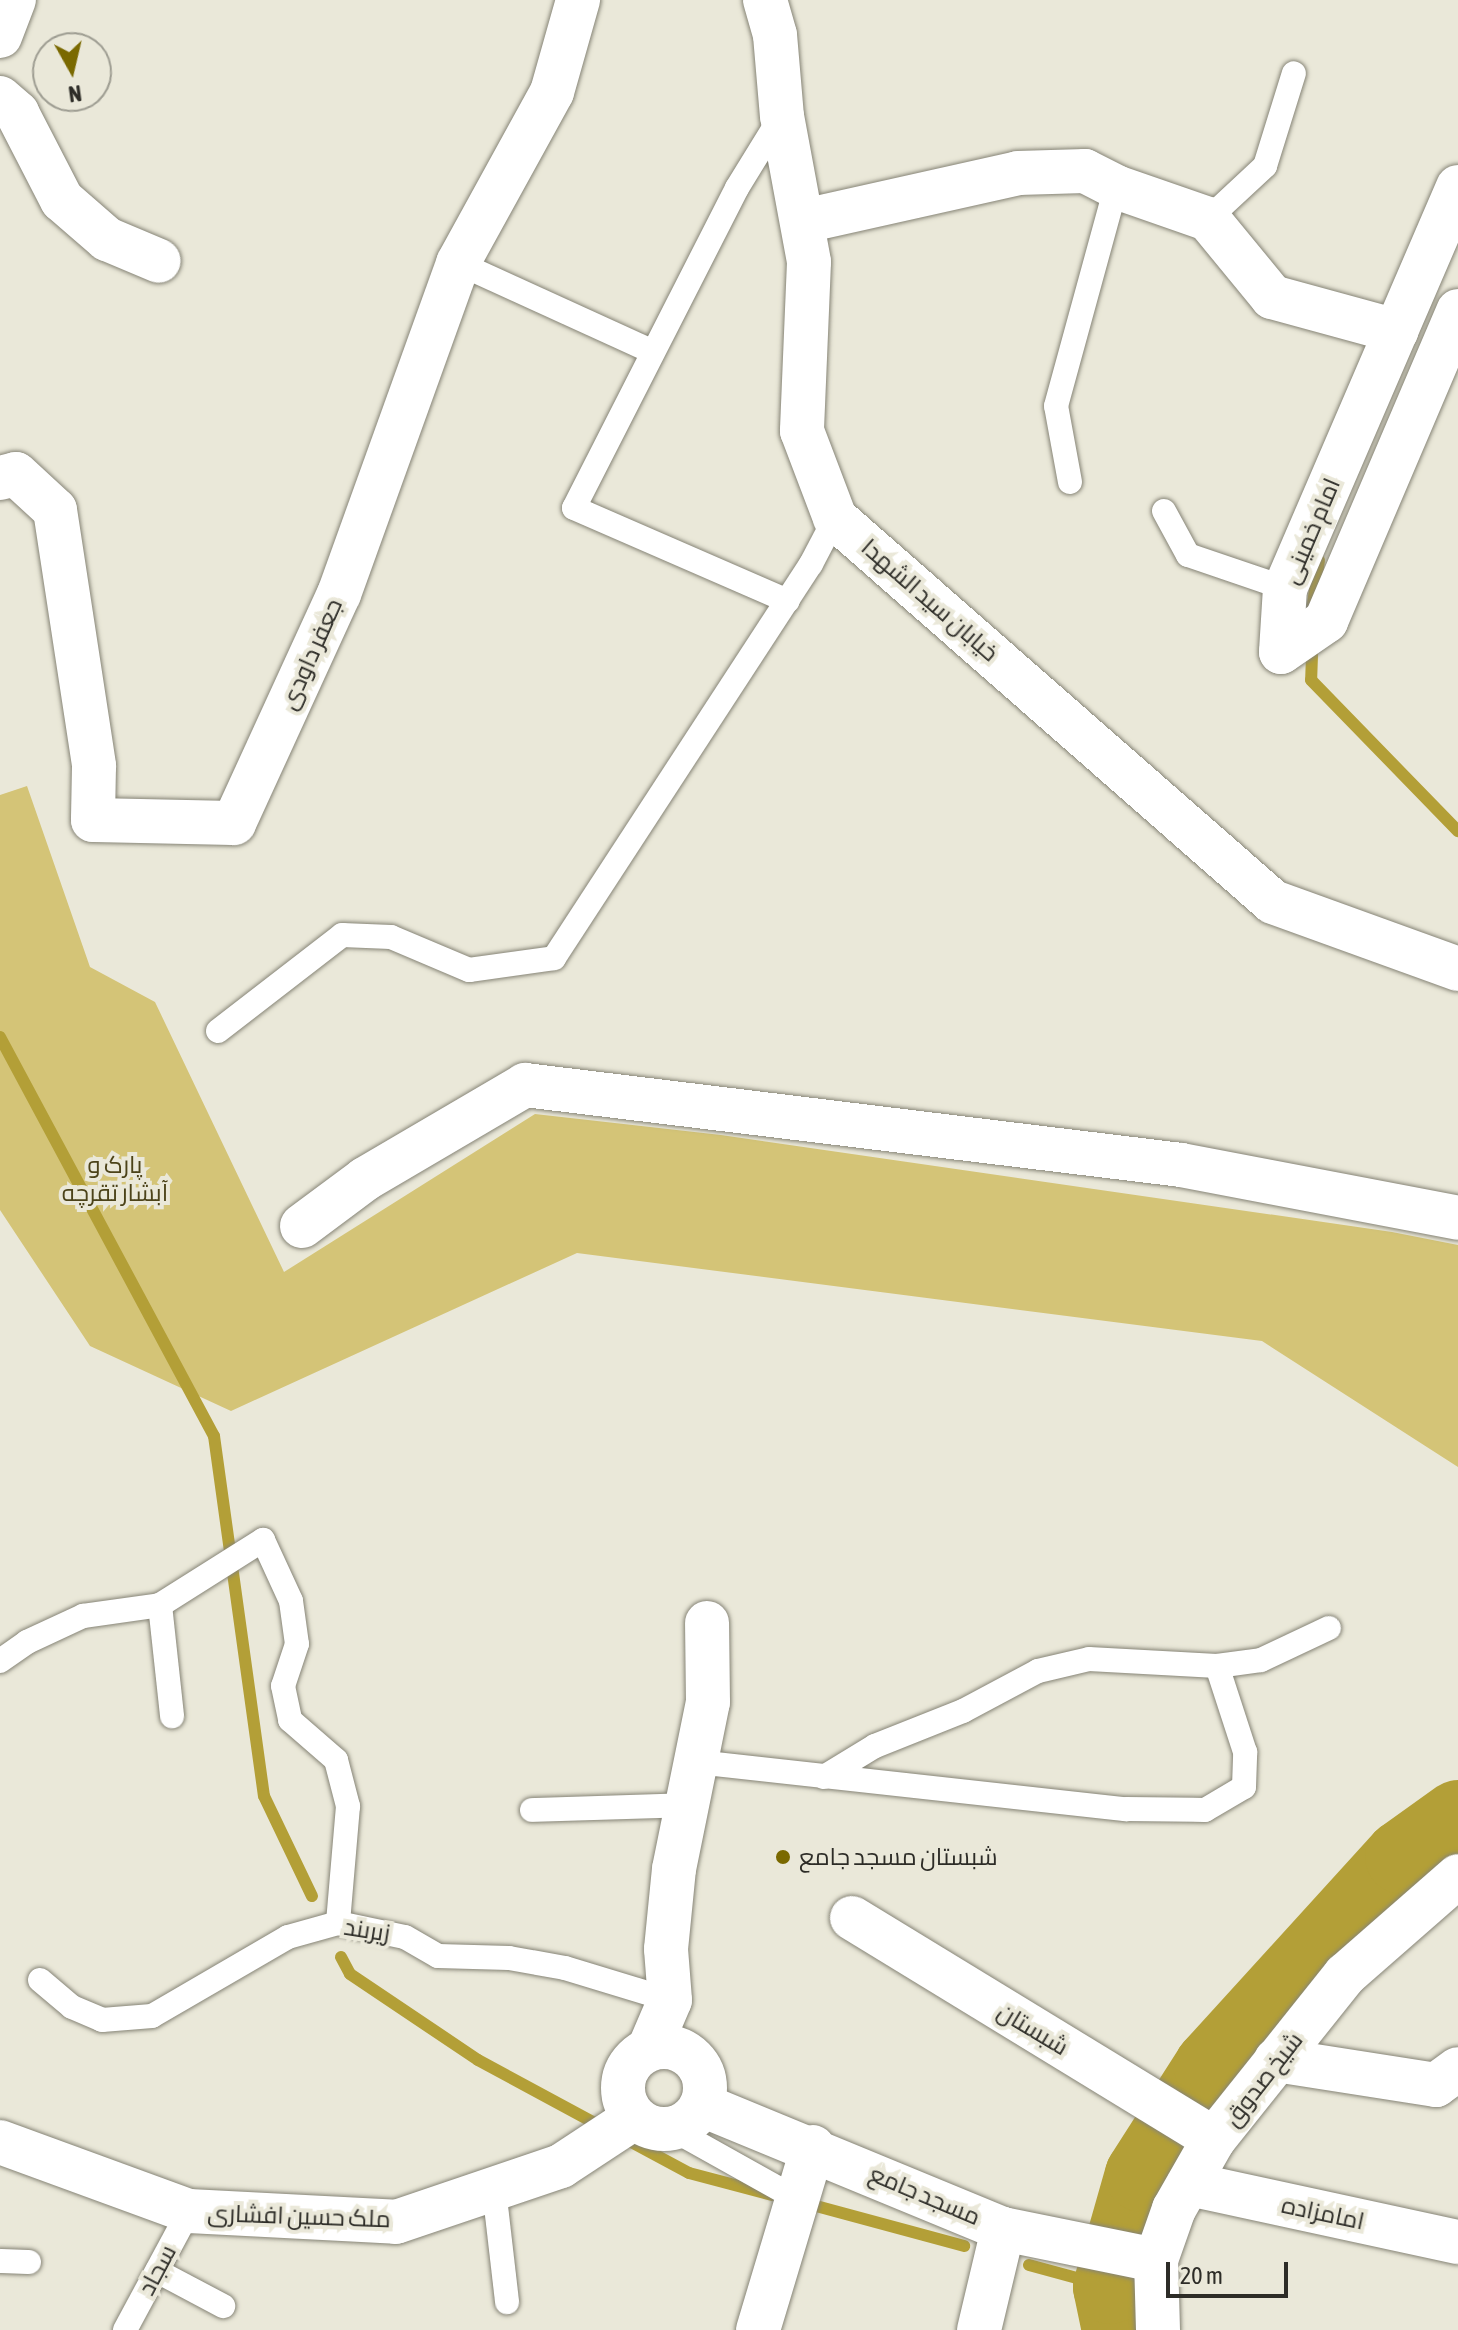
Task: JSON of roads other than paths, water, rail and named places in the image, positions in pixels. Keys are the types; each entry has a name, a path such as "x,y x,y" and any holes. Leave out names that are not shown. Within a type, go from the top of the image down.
{"street":[{"name":"جعفر داودی","path":"0,478 16,474 55,510 94,766 93,820 234,823 339,594 458,263 552,92 578,0"},
{"name":"خیابان سید الشهدا","path":"765,0 775,35 782,116 804,221 809,262 802,431 835,518 1273,902 1458,969"},
{"path":"0,98 17,113 62,200 107,239 159,261"},
{"path":"804,221 1018,173 1085,171 1116,187 1208,219 1272,297 1396,331"},
{"name":"امام خمینی","path":"1458,187 1285,588 1281,652 1326,621 1458,311"},
{"path":"302,1226 365,1179 525,1085 1181,1165 1458,1218"},
{"path":"649,2049 677,2048 698,2065 706,2091 646,2123 622,2093 623,2079 628,2066 649,2049 670,2000 666,1949 688,1805 708,1702 707,1623"},
{"name":"شیخ صدوق","path":"1158,2330 1155,2260 1189,2184 1214,2139 1345,1975 1458,1876"},
{"name":"شبستان","path":"852,1918 1214,2139"},
{"path":"1276,2060 1436,2085 1458,2069"},
{"name":"مسجد جامع","path":"646,2123 813,2147 1005,2229 1155,2260"},
{"name":"ملک حسین افشاری","path":"0,2142 189,2211 396,2222 561,2166 646,2123"},
{"path":"758,2330 813,2147"},
{"name":"امامزاده","path":"1189,2184 1458,2242"},
{"path":"979,2330 1005,2229"}],"lane":[{"path":"1208,219 1265,166 1294,73"},
{"path":"782,116 737,188 574,508 788,601"},
{"path":"1070,482 1056,406 1116,187"},
{"path":"458,263 653,352"},
{"path":"1164,511 1188,555 1285,588"},
{"path":"218,1031 342,935 391,937 469,970 554,958 788,601 835,518"},
{"path":"0,1661 27,1642 83,1616 160,1605 218,1571 244,1548 263,1540 291,1601 297,1644 283,1686 290,1720 336,1760 348,1806 338,1923"},
{"path":"160,1605 172,1716"},
{"path":"824,1777 875,1746 963,1711 1038,1671 1089,1659 1217,1666 1261,1660 1329,1628"},
{"path":"697,1762 1126,1809 1205,1810 1244,1787 1245,1752 1217,1666"},
{"path":"532,1810 688,1805"},
{"name":"زیربند","path":"40,1980 72,2007 102,2020 152,2016 288,1937 338,1923 405,1937 438,1956 551,1966 670,2000"},
{"path":"646,2123 795,2208"},
{"path":"494,2189 507,2302"},
{"name":"سجاد","path":"125,2330 189,2211"},
{"path":"0,2261 29,2262"},
{"path":"157,2271 223,2306"}],"waterway":[{"path":"1313,604 1319,560"},
{"path":"1312,655 1311,680 1458,831"},
{"path":"0,1037 214,1436 264,1796 312,1896"},
{"path":"1119,2330 1110,2287 1142,2175 1211,2067 1402,1857 1458,1817"},
{"path":"341,1957 350,1974 478,2060 602,2127"},
{"path":"622,2137 689,2173 772,2195"},
{"path":"805,2203 964,2246"},
{"path":"1029,2265 1110,2287"}],"place":[{"name":"شبستان مسجد جامع","path":"783,1857"}],"park label":[{"name":"پارک و آبشار تقرچه","path":"115,1179"}]}
